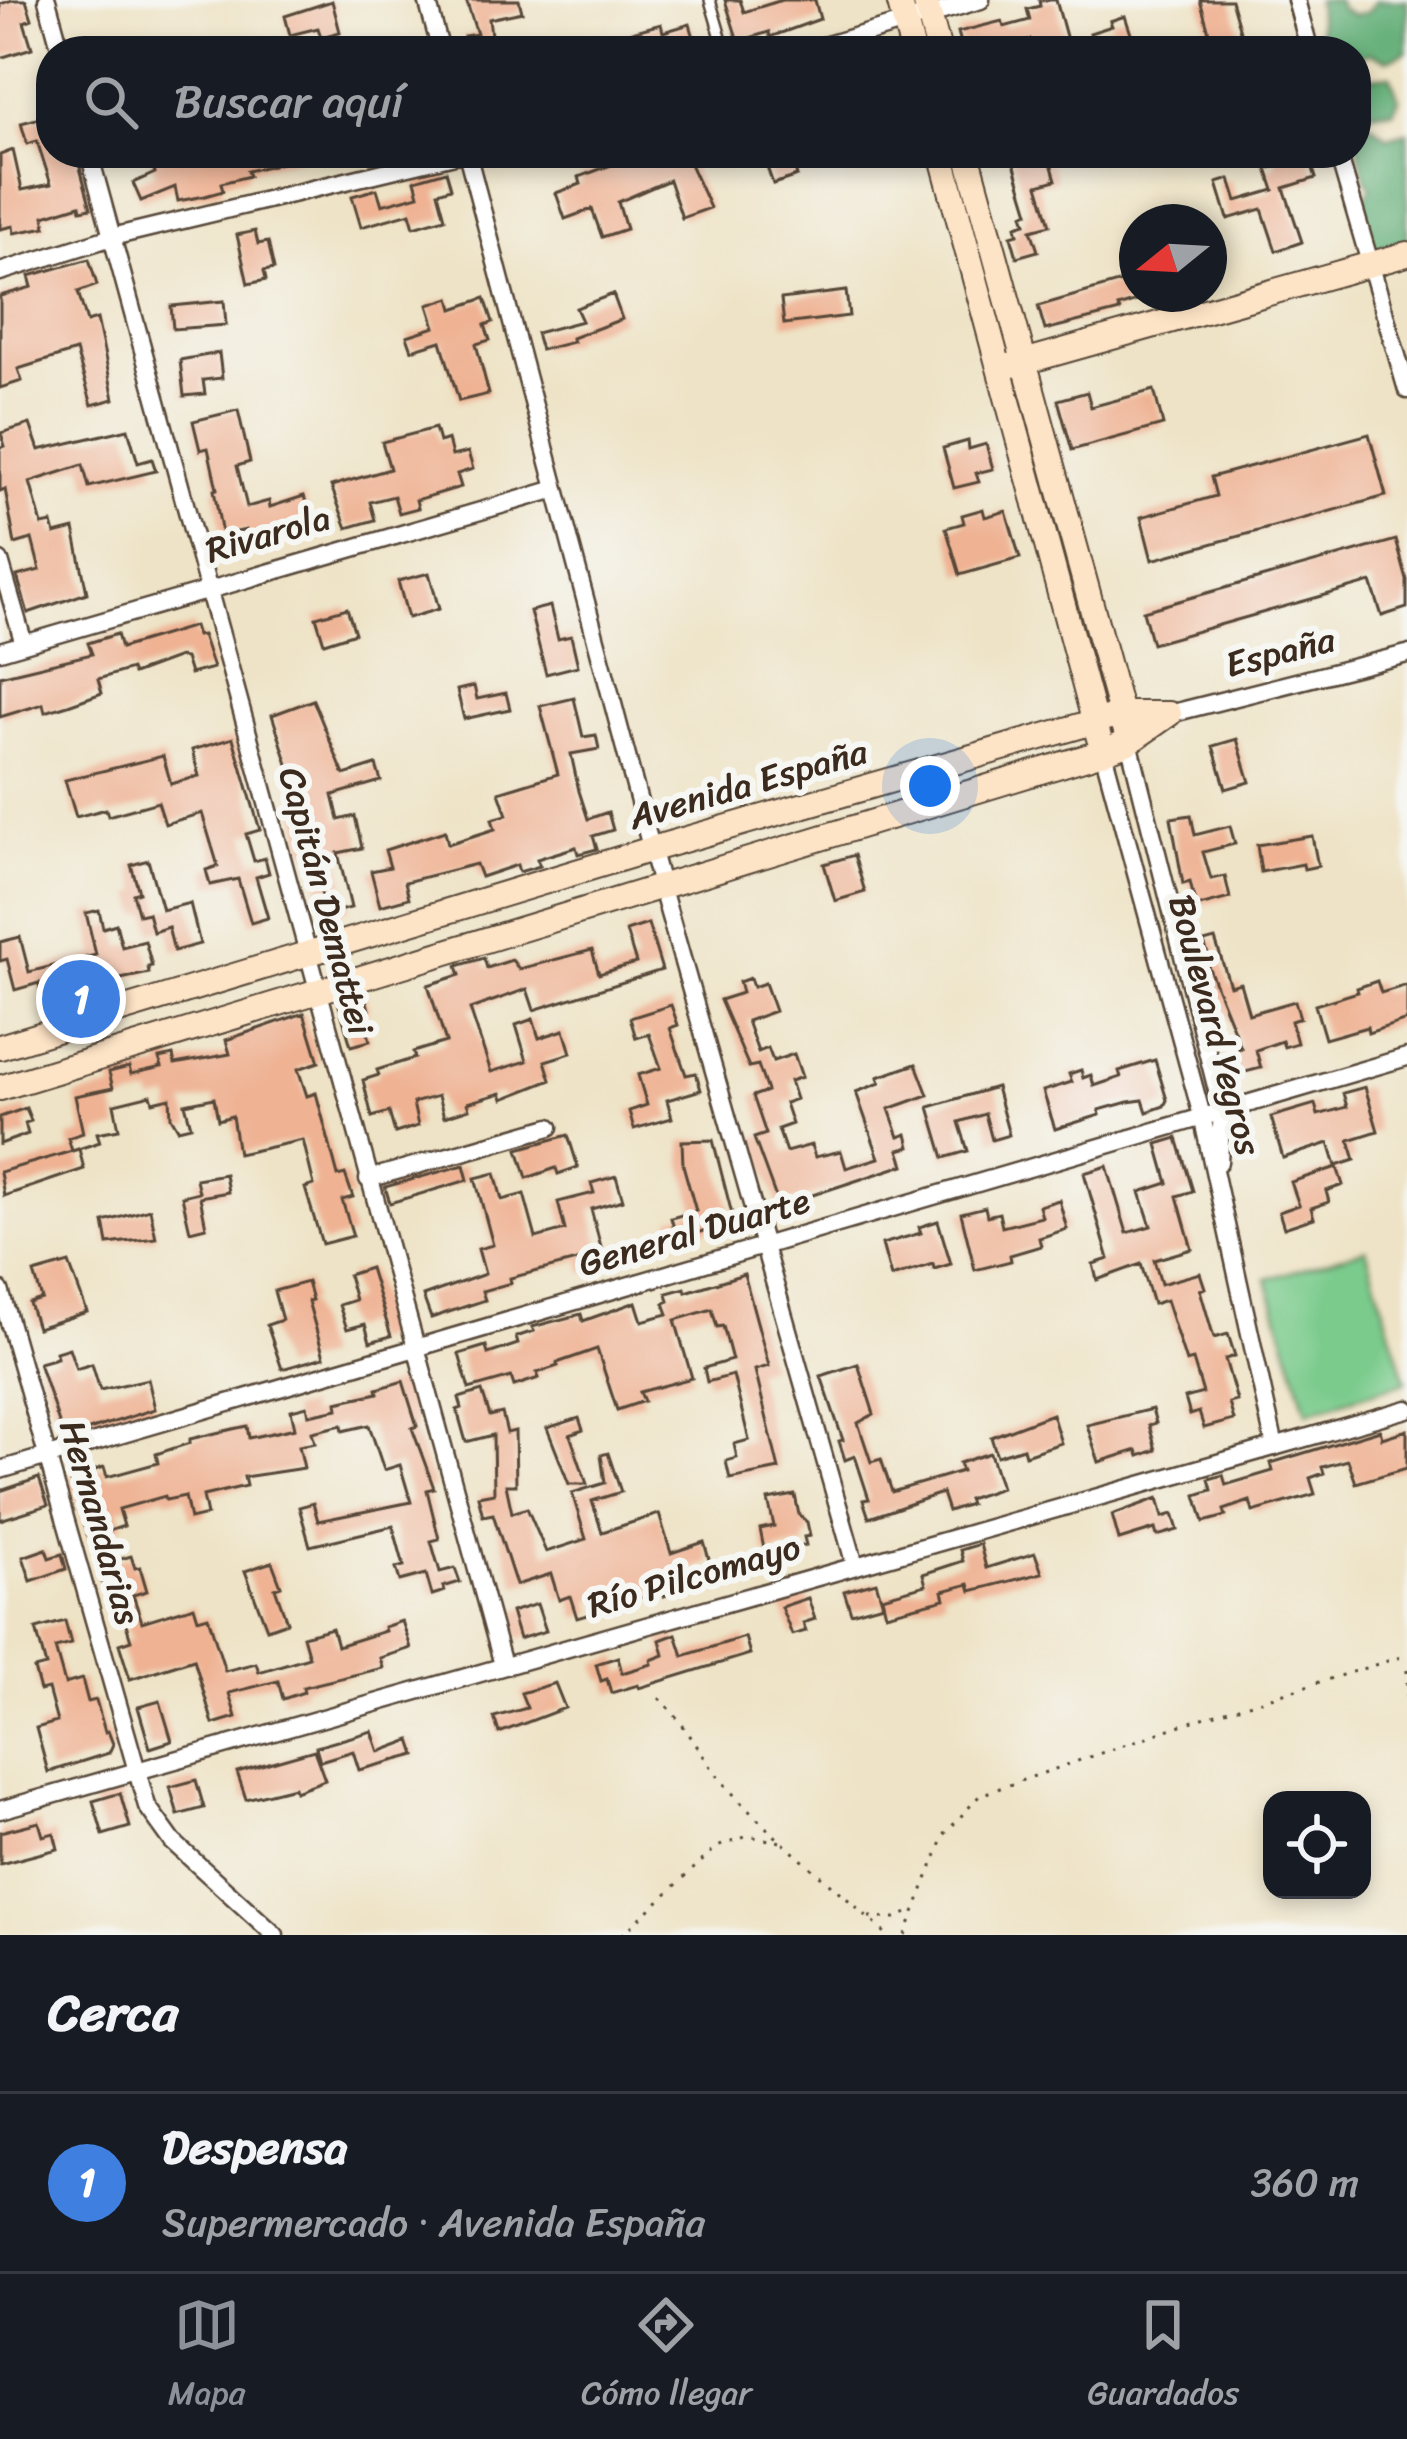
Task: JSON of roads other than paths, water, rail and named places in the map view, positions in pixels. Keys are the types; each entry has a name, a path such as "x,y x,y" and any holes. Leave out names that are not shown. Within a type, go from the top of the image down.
{"street":[{"path":"47,0 57,36"},
{"path":"428,0 437,36"},
{"path":"845,36 915,9 981,0"},
{"path":"1296,0 1306,36"},
{"path":"915,9 930,36"},
{"name":"Capitán Demattei","path":"93,168 503,1665"},
{"path":"0,272 112,237 402,168"},
{"path":"469,168 652,849 855,1565"},
{"name":"Boulevard Yegros","path":"945,168 1012,365 1129,742 1222,1110 1218,1181"},
{"name":"Boulevard Yegros","path":"970,168 1095,722 1218,1181"},
{"path":"1342,168 1407,391"},
{"path":"1012,365 1407,254"},
{"name":"Rivarola","path":"0,651 556,489"},
{"path":"0,561 24,644"},
{"name":"España","path":"1169,714 1407,654"},
{"name":"Avenida España","path":"0,1047 652,849 1121,714 1169,714"},
{"name":"Avenida España","path":"0,1088 1103,752 1129,742 1169,714"},
{"name":"General Duarte","path":"0,1470 1407,1058"},
{"path":"368,1179 550,1126"},
{"path":"1218,1181 1275,1447"},
{"name":"Hernandarias","path":"0,1290 147,1806 173,1842 275,1935"},
{"name":"Río Pilcomayo","path":"0,1810 1407,1408"}],"lane":[{"path":"710,0 721,36"}],"place":[{"name":"Despensa","path":"81,999"}]}
